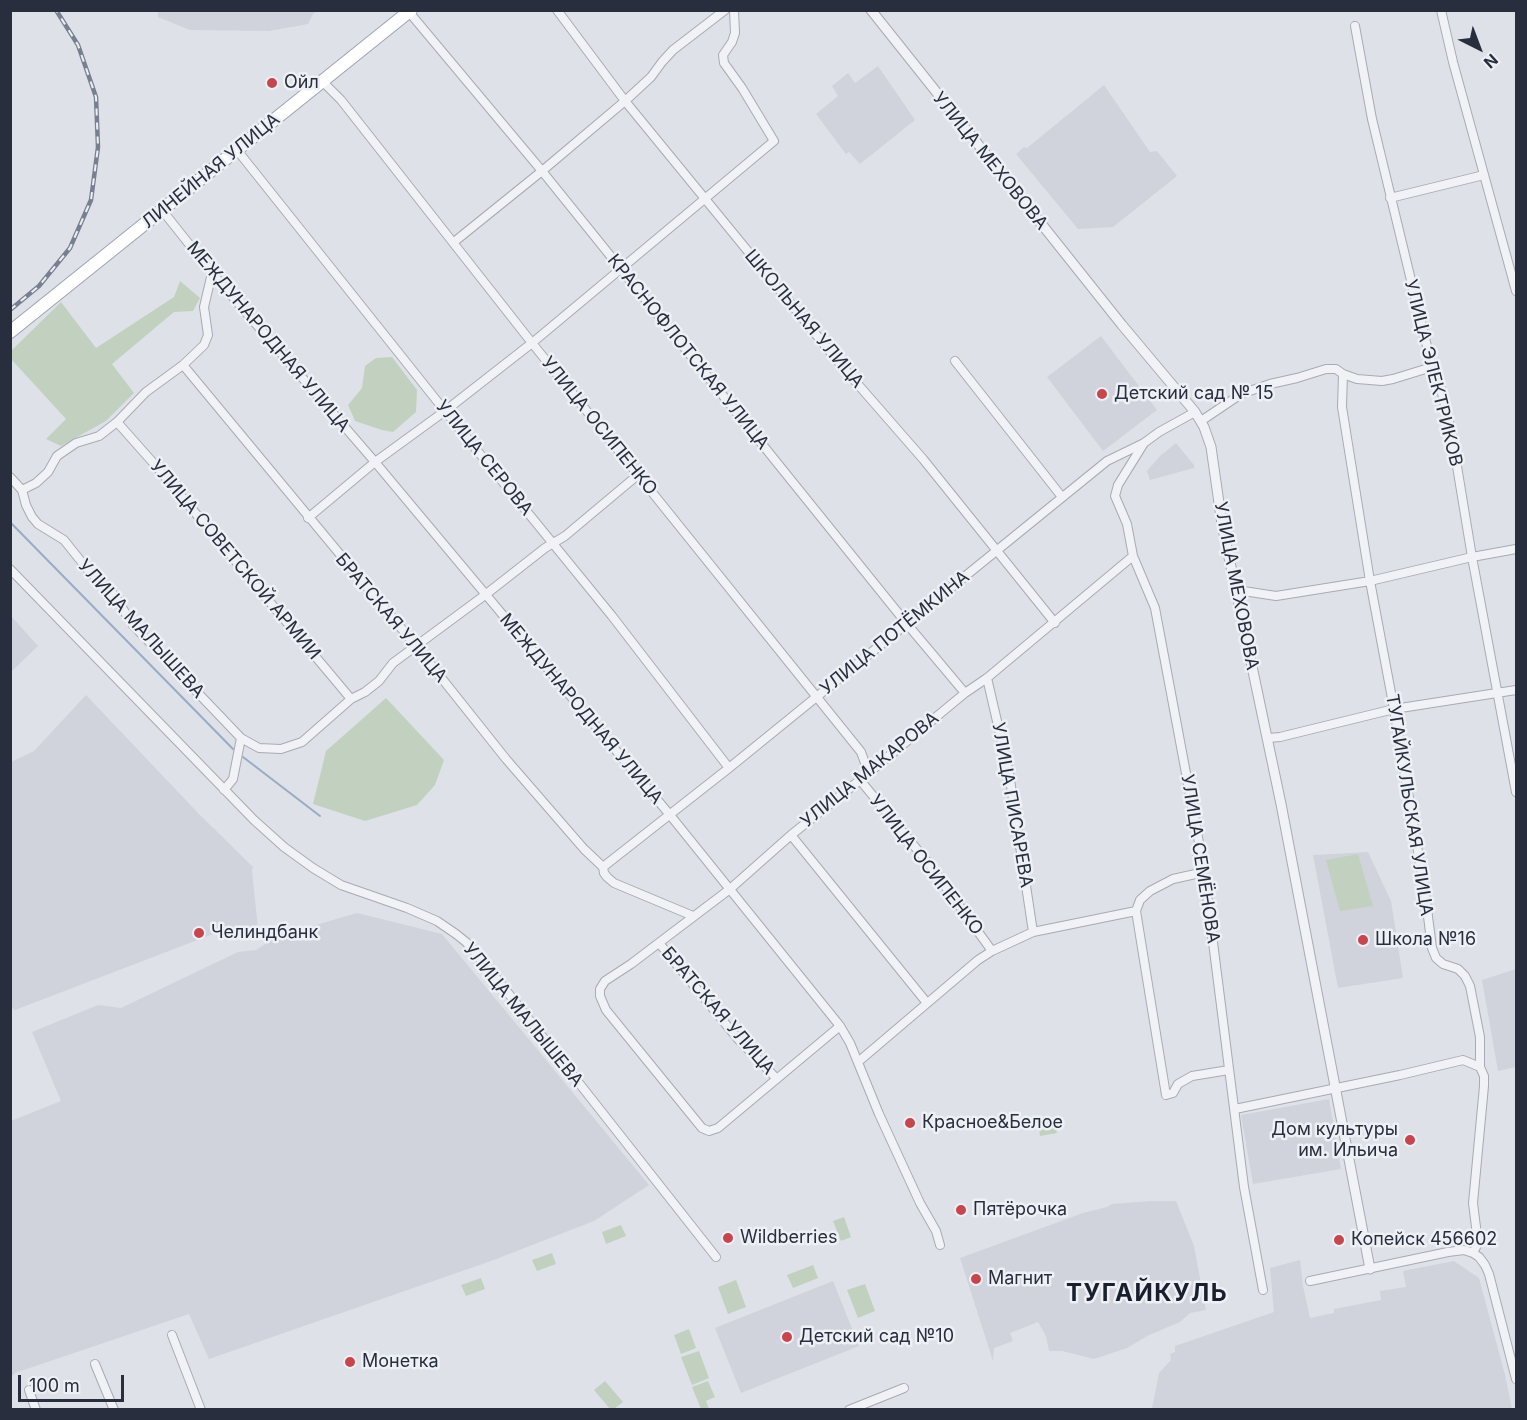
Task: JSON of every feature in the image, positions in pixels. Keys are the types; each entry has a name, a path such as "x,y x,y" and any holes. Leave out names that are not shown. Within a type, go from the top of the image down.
{"main road":[{"name":"ЛИНЕЙНАЯ УЛИЦА","path":"10,332 410,11"}],"street":[{"name":"ШКОЛЬНАЯ УЛИЦА","path":"557,10 625,101 841,365 923,459 1055,623"},
{"path":"454,242 625,101 651,77 673,50 725,10"},
{"path":"308,518 375,462 532,343 774,141 724,63 723,55 735,33 734,10"},
{"name":"УЛИЦА МЕХОВОВА","path":"871,10 1201,421 1211,447 1222,524 1268,738 1370,1269"},
{"path":"1441,10 1453,62 1516,291"},
{"name":"КРАСНОФЛОТСКАЯ УЛИЦА","path":"410,11 965,693"},
{"name":"УЛИЦА ЭЛЕКТРИКОВ","path":"1355,26 1372,119 1390,198 1432,367 1441,389 1451,430 1516,792"},
{"name":"УЛИЦА ОСИПЕНКО","path":"323,82 341,100 532,343 861,752 865,763 863,777 992,951"},
{"name":"УЛИЦА СЕРОВА","path":"237,150 612,616 729,768"},
{"path":"1390,198 1484,175"},
{"name":"МЕЖДУНАРОДНАЯ УЛИЦА","path":"162,210 212,273 375,462 670,815 840,1026 850,1043 882,1121 920,1203 936,1231 940,1245"},
{"path":"22,490 36,483 48,472 57,456 76,443 99,436 117,422 146,392 183,365 204,345 208,335 204,307 212,273"},
{"path":"955,361 1062,497"},
{"name":"БРАТСКАЯ УЛИЦА","path":"183,365 416,646 506,759 584,849 603,867 604,873 614,883 693,916"},
{"path":"1201,421 1241,394 1326,369 1336,369 1357,379 1382,381 1432,367"},
{"name":"ТУГАЙКУЛЬСКАЯ УЛИЦА","path":"1343,374 1342,406 1425,893 1432,948 1436,958 1443,964 1458,969 1465,976 1470,986 1480,1037 1480,1067 1485,1086 1473,1203 1478,1243 1473,1253"},
{"name":"УЛИЦА ПОТЁМКИНА","path":"603,867 729,768 1107,461 1195,412"},
{"name":"УЛИЦА СОВЕТСКОЙ АРМИИ","path":"117,422 156,465 351,699"},
{"name":"УЛИЦА СЕМЁНОВА","path":"1144,442 1118,484 1115,496 1127,524 1133,556 1155,608 1200,848 1197,855 1200,873 1206,886 1244,1187 1263,1290"},
{"path":"224,790 233,779 240,738 259,748 281,748 302,742 351,699 379,681 393,663 565,536 639,474"},
{"name":"УЛИЦА МАЛЫШЕВА","path":"10,477 22,490 26,505 38,524 64,540 88,570 114,595 133,625 240,738"},
{"path":"1237,590 1276,596 1370,581 1516,549"},
{"name":"УЛИЦА МАКАРОВА","path":"777,1079 718,1128 709,1131 702,1128 606,1010 600,996 600,989 605,981 730,889 791,835 1055,623 1133,556"},
{"name":"УЛИЦА МАЛЫШЕВА","path":"10,570 224,790 284,847 341,885 437,921 466,942 716,1257"},
{"name":"УЛИЦА ПИСАРЕВА","path":"987,678 1009,773 1033,932"},
{"path":"1268,738 1394,709 1516,690"},
{"path":"791,835 927,1003"},
{"path":"1200,873 1173,879 1150,891 1140,900 1136,911 1166,1095 1173,1093 1178,1084 1192,1076 1228,1070"},
{"path":"858,1062 978,960 992,951 1033,932 1136,911"},
{"name":"БРАТСКАЯ УЛИЦА","path":"659,943 738,1039 777,1079"},
{"path":"777,1079 840,1026"},
{"path":"1235,1108 1463,1060 1480,1067"},
{"path":"1310,1281 1448,1252 1464,1250 1473,1253 1485,1265 1489,1274 1516,1379"},
{"path":"172,1335 201,1410"},
{"path":"95,1364 114,1410"},
{"path":"849,1410 904,1388"},
{"path":"29,1390 36,1410"}],"shaded area":[{"path":"158,10 317,11 308,24 269,31 190,30 158,17"},
{"path":"878,66 915,120 860,164 849,152 846,154 816,114 838,96 832,86 848,73 855,83"},
{"path":"1104,85 1150,152 1157,151 1177,176 1113,227 1078,229 1016,154 1024,147 1027,148"},
{"name":"Детский сад № 15","path":"1101,336 1157,410 1103,451 1047,377"},
{"path":"1176,443 1194,468 1150,480 1147,471"},
{"path":"11,616 38,646 11,672"},
{"path":"86,695 199,814 253,867 258,928 226,941 221,931 15,1010 10,1006 11,762 34,751"},
{"name":"Школа №16","path":"1368,852 1391,901 1403,978 1338,988 1313,855"},
{"path":"357,913 442,934 649,1185 594,1221 491,1261 209,1359 189,1314 15,1373 11,1377 11,1121 61,1101 32,1032 98,1005 121,1008 238,952 256,950 278,936"},
{"path":"1516,969 1516,1067 1498,1071 1482,980"},
{"path":"1329,1099 1341,1169 1253,1184 1241,1115"},
{"path":"1176,1201 1194,1246 1206,1310 1190,1313 1180,1322 1147,1336 1127,1348 1094,1359 1062,1351 1049,1351 1046,1336 1038,1322 1010,1333 1013,1341 994,1348 993,1361 960,1258 1112,1204"},
{"path":"1300,1260 1310,1318 1334,1313 1334,1309 1381,1300 1380,1291 1406,1287 1403,1271 1454,1261 1479,1278 1512,1409 1152,1409 1159,1373 1171,1360 1170,1354 1175,1352 1175,1346 1274,1312 1270,1268"},
{"name":"Детский сад №10","path":"833,1281 859,1346 741,1393 715,1328"}],"green space":[{"path":"180,281 200,298 193,311 174,312 112,364 134,393 106,421 61,446 46,439 66,419 11,359 11,351 61,302 96,348 174,297"},
{"path":"392,357 417,390 416,412 393,432 355,421 348,405 362,388 365,366 376,358"},
{"path":"386,698 444,760 435,785 417,805 365,821 313,804 326,751"},
{"path":"1358,854 1373,906 1340,911 1326,860"},
{"path":"1055,1118 1057,1133 1040,1136 1038,1120"},
{"path":"844,1217 851,1237 841,1241 833,1221"},
{"path":"621,1225 626,1236 606,1244 602,1232"},
{"path":"552,1253 556,1264 537,1271 532,1260"},
{"path":"813,1265 818,1278 793,1288 787,1275"},
{"path":"481,1278 485,1289 466,1296 461,1285"},
{"path":"736,1280 746,1307 728,1314 718,1287"},
{"path":"865,1284 875,1311 858,1318 847,1290"},
{"path":"689,1329 696,1348 681,1354 674,1335"},
{"path":"699,1351 709,1378 692,1385 681,1357"},
{"path":"605,1381 623,1402 614,1409 610,1409 594,1390"},
{"path":"708,1381 715,1397 706,1401 709,1409 701,1409 692,1387"}],"waterway":[{"path":"10,522 233,749"},
{"path":"243,757 320,816"}],"railway":[{"path":"10,310 39,286 70,248 91,200 98,147 96,97 78,45 56,10"}],"place":[{"name":"Ойл","path":"272,83"},
{"name":"Детский сад № 15","path":"1102,394"},
{"name":"Челиндбанк","path":"199,933"},
{"name":"Школа №16","path":"1363,940"},
{"name":"Красное&Белое","path":"910,1123"},
{"name":"Дом культуры им. Ильича","path":"1410,1140"},
{"name":"Пятёрочка","path":"961,1210"},
{"name":"Wildberries","path":"728,1238"},
{"name":"Копейск 456602","path":"1339,1240"},
{"name":"Магнит","path":"976,1279"},
{"name":"Детский сад №10","path":"787,1337"},
{"name":"Монетка","path":"350,1362"}],"district":[{"name":"ТУГАЙКУЛЬ","path":"1147,1294"}]}
